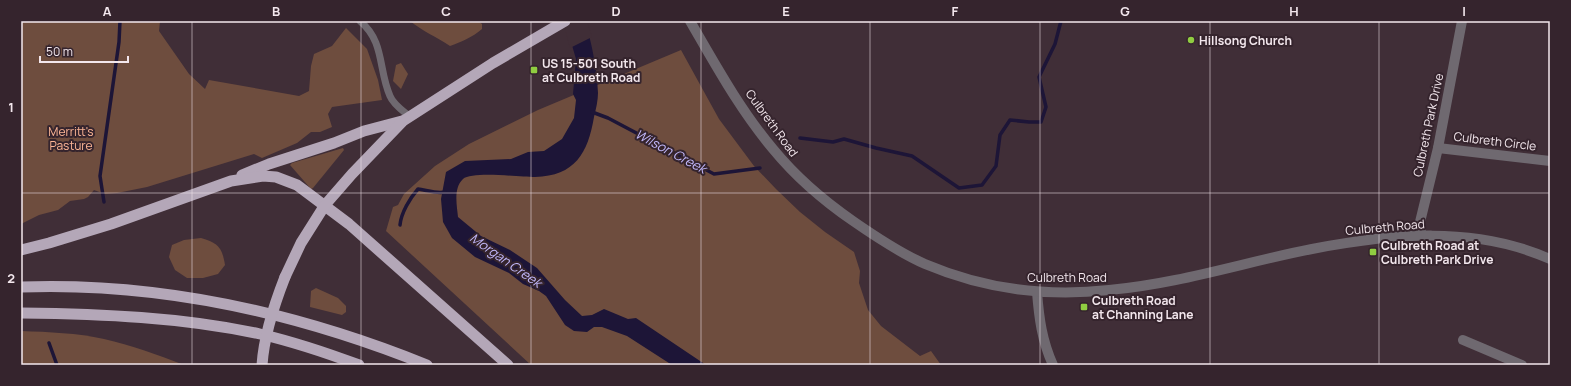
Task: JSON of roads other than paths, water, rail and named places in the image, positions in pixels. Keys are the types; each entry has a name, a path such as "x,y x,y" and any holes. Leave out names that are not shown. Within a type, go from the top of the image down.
{"highway":[{"path":"262,365 269,322 285,277 301,243 325,205 352,174 406,119 474,75 565,21"},
{"path":"231,182 245,173 334,143 364,130 406,119"},
{"path":"21,250 112,224 231,182 263,176 283,179 297,185 355,229 508,365"},
{"path":"21,288 42,287 117,289 168,295 223,304 277,315 328,329 383,347 427,365"},
{"path":"21,313 137,317 208,325 260,334 295,343 359,365"}],"street":[{"name":"Culbreth Road","path":"690,21 719,71 765,140 796,176 834,208 879,240 924,264 963,278 990,285 1037,292 1082,292 1136,287 1345,243 1421,235 1452,236 1494,241 1516,246 1550,259"},
{"name":"Culbreth Park Drive","path":"1421,235 1420,222 1438,148 1462,21"},
{"name":"Culbreth Circle","path":"1438,148 1550,161"},
{"path":"1037,292 1040,322 1046,348 1052,365"},
{"path":"1463,340 1522,365"}],"lane":[{"path":"360,21 372,32 376,41 391,98 406,119"}],"water":[{"name":"Morgan Creek","path":"565,21 585,21 595,66 598,93 597,102 588,141 583,152 570,167 549,176 476,175 463,179 457,192 458,217 481,236 510,250 537,268 565,300 582,316 592,315 604,309 628,319 636,318 706,365 672,365 627,336 602,327 594,327 587,332 574,331 565,325 546,296 523,284 509,273 475,257 452,238 443,222 441,199 446,172 465,161 511,159 528,152 544,151 562,139 574,118 576,100 573,94 576,59"}],"waterway":[{"path":"104,202 100,176 119,42 120,21"},
{"name":"Wilson Creek","path":"800,138 833,142 844,139 912,156 959,188 982,185 996,166 1000,135 1010,120 1041,122 1046,107 1039,77 1055,44 1061,21"},
{"name":"Wilson Creek","path":"592,112 608,118 714,174 760,168"},
{"path":"400,225 406,206 418,189 445,192"},
{"path":"49,343 57,365"}],"place":[{"name":"Hillsong Church","path":"1191,40"},
{"name":"US 15-501 South at Culbreth Road","path":"534,70"},
{"name":"Culbreth Road at Culbreth Park Drive","path":"1373,252"},
{"name":"Culbreth Road at Channing Lane","path":"1084,307"}],"park label":[{"name":"Merritt's Pasture","path":"71,138"}]}
